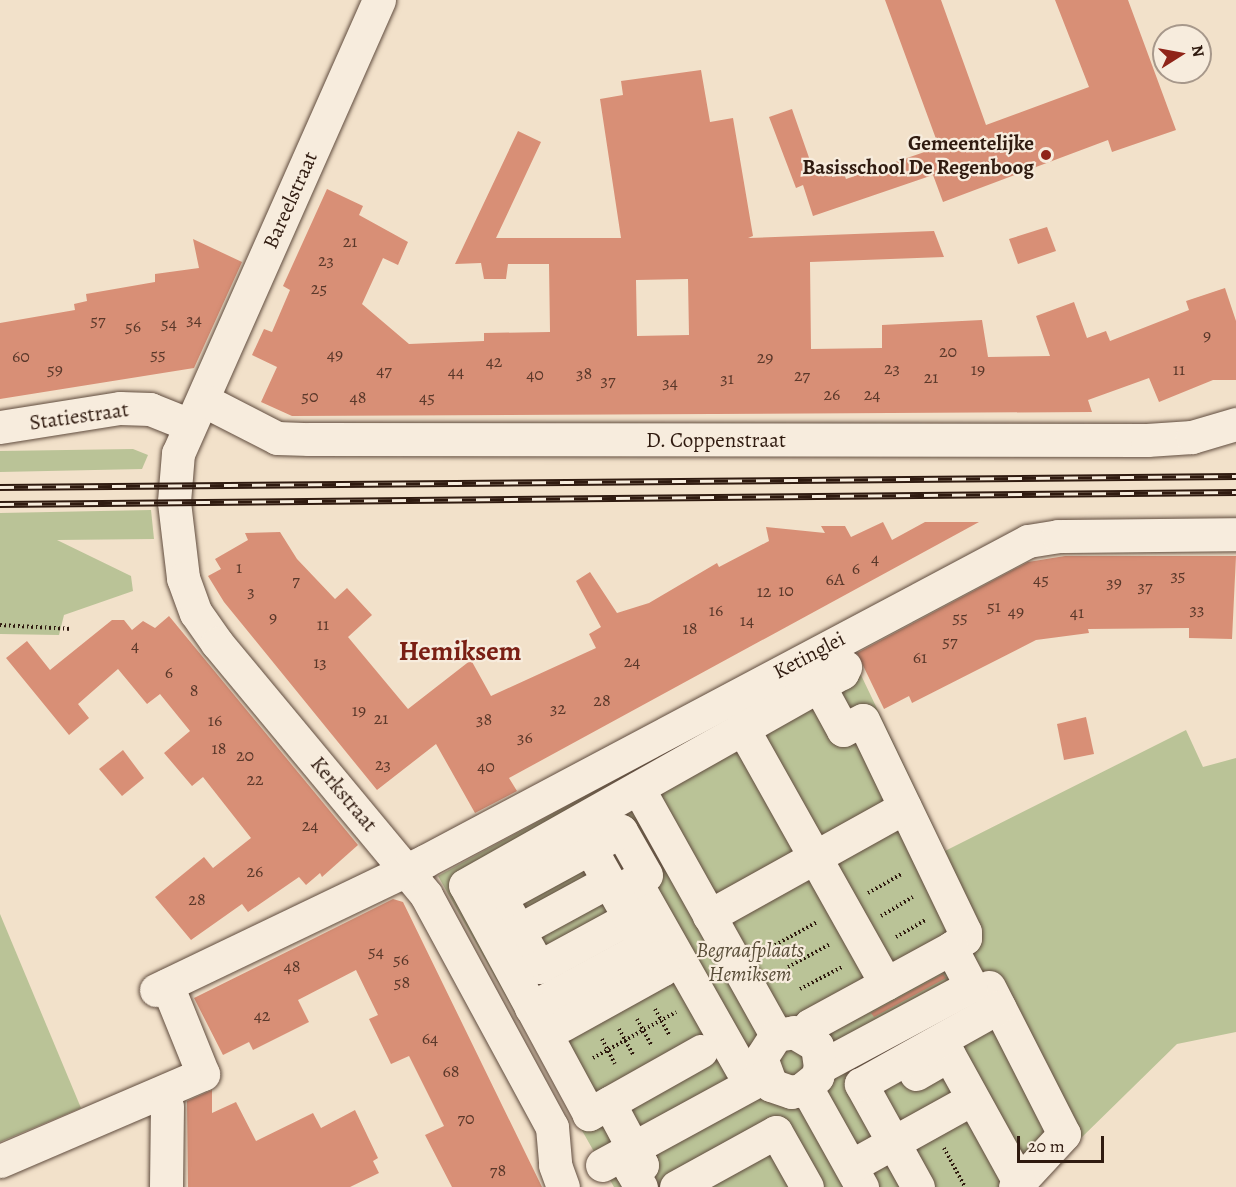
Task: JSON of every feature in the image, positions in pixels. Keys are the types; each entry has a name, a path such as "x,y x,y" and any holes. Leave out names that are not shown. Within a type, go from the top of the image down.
{"street":[{"name":"Bareelstraat","path":"197,413 379,0"},
{"name":"Statiestraat","path":"0,427 120,408 197,413"},
{"name":"D. Coppenstraat","path":"197,413 277,438 309,440 1147,440 1192,436 1236,424"},
{"name":"Kerkstraat","path":"197,413 178,453 174,502 183,578 196,613 426,894 552,1127 555,1165 563,1187"},
{"name":"Ketinglei","path":"0,1161 203,1074 162,988 407,869 1028,541 1058,536 1236,534"},
{"path":"656,1076 589,1114 465,885 819,686 845,667"},
{"path":"602,1165 753,1072 761,1058 790,1035 965,939 965,932 863,720 843,730 819,686"},
{"path":"742,729 886,984"},
{"path":"638,788 709,916 790,1035 817,1047 813,1077 856,1177 893,1142 972,1099"},
{"path":"709,916 905,807"},
{"path":"621,831 646,875 622,893 539,967 500,897 621,831"},
{"path":"622,893 624,983"},
{"path":"951,948 971,986"},
{"path":"531,1008 624,983 781,1090 813,1077 971,986 987,983 1064,1134 1017,1185 949,1055 869,1099"},
{"path":"918,1187 861,1084 999,1007"},
{"path":"641,1187 631,1170 642,1165 633,1148 656,1076"},
{"path":"166,1187 167,1106"},
{"path":"676,1187 776,1132 807,1187"}],"path":[{"path":"1,627 72,629"},
{"path":"624,983 662,1020"},
{"path":"624,983 643,1030 656,1076"},
{"path":"624,983 625,1040 656,1076"},
{"path":"608,1050 624,983"},
{"path":"590,1059 679,1010"},
{"path":"656,1076 662,1020"},
{"path":"608,1050 656,1076"}],"green space":[{"path":"133,449 148,455 142,469 0,472 0,451"},
{"path":"151,510 154,539 57,540 131,576 133,591 64,615 59,635 0,634 0,513"},
{"name":"Begraafplaats Hemiksem","path":"850,652 945,851 1186,730 1203,767 1236,758 1236,1032 1177,1044 1031,1187 614,1187 438,876"},
{"path":"0,914 81,1108 0,1142"}],"building":[{"path":"885,0 941,0 986,125 1089,87 1055,0 1128,0 1152,65 1152,84 1159,84 1176,130 1112,152 1108,140 943,202 933,175 813,216 803,185 796,188 769,117 792,109 814,172 840,162 846,179 939,147"},
{"path":"701,70 710,122 733,118 753,236 748,238 934,231 944,257 810,262 811,349 882,348 882,325 982,320 988,357 1050,356 1036,316 1074,302 1087,338 1106,331 1110,341 1189,310 1186,301 1225,288 1236,321 1236,380 1213,380 1159,402 1149,378 1088,400 1092,412 292,416 261,402 277,367 252,355 264,329 272,332 290,290 283,286 327,189 363,206 359,215 408,242 398,265 383,258 362,304 409,344 484,341 484,333 550,332 549,264 508,264 506,279 484,279 481,263 455,264 518,131 541,142 496,238 621,238 600,99 623,95 621,81","holes":["688,279 689,335 637,336 636,280"]},
{"path":"1047,227 1056,251 1018,264 1009,239"},
{"path":"193,239 242,262 194,368 0,399 0,323 75,310 74,304 87,301 86,294 155,282 155,274 199,268"},
{"path":"883,522 892,540 925,522 979,522 509,778 517,791 475,813 436,744 377,790 224,602 208,576 221,569 215,559 248,540 245,533 280,532 297,559 335,599 347,588 372,615 348,637 408,709 471,660 491,696 596,648 589,634 601,627 576,581 590,572 617,613 649,603 717,563 719,567 769,541 766,527 825,533 821,526 845,526 851,537"},
{"path":"1065,556 1236,556 1232,639 1189,638 1189,628 1088,629 1089,633 1036,640 912,703 909,696 884,709 857,653 1028,562"},
{"path":"169,616 358,845 322,877 320,873 306,885 299,877 248,912 242,904 191,940 155,897 204,857 213,868 251,838 203,777 192,786 164,753 190,731 160,694 147,704 118,669 78,704 89,718 69,735 6,658 27,641 50,670 112,620 124,620 132,630 143,621 155,628"},
{"path":"1086,717 1094,754 1064,760 1057,724"},
{"path":"123,750 144,778 122,796 99,769"},
{"path":"393,899 403,902 542,1187 452,1187 425,1135 444,1126 409,1056 391,1064 369,1019 378,1015 356,970 298,1000 309,1022 253,1050 249,1042 223,1055 194,998"},
{"path":"943,974 946,978 874,1017 871,1013"},
{"path":"212,1090 212,1113 236,1102 256,1141 313,1113 321,1128 355,1110 378,1158 373,1161 379,1173 350,1187 188,1187 187,1101"}],"railway":[{"path":"0,487 1236,476"},
{"path":"0,504 1236,492"}],"place":[{"name":"Gemeentelijke Basisschool De Regenboog","path":"1046,155"}],"district":[{"name":"Hemiksem","path":"460,652"}]}
